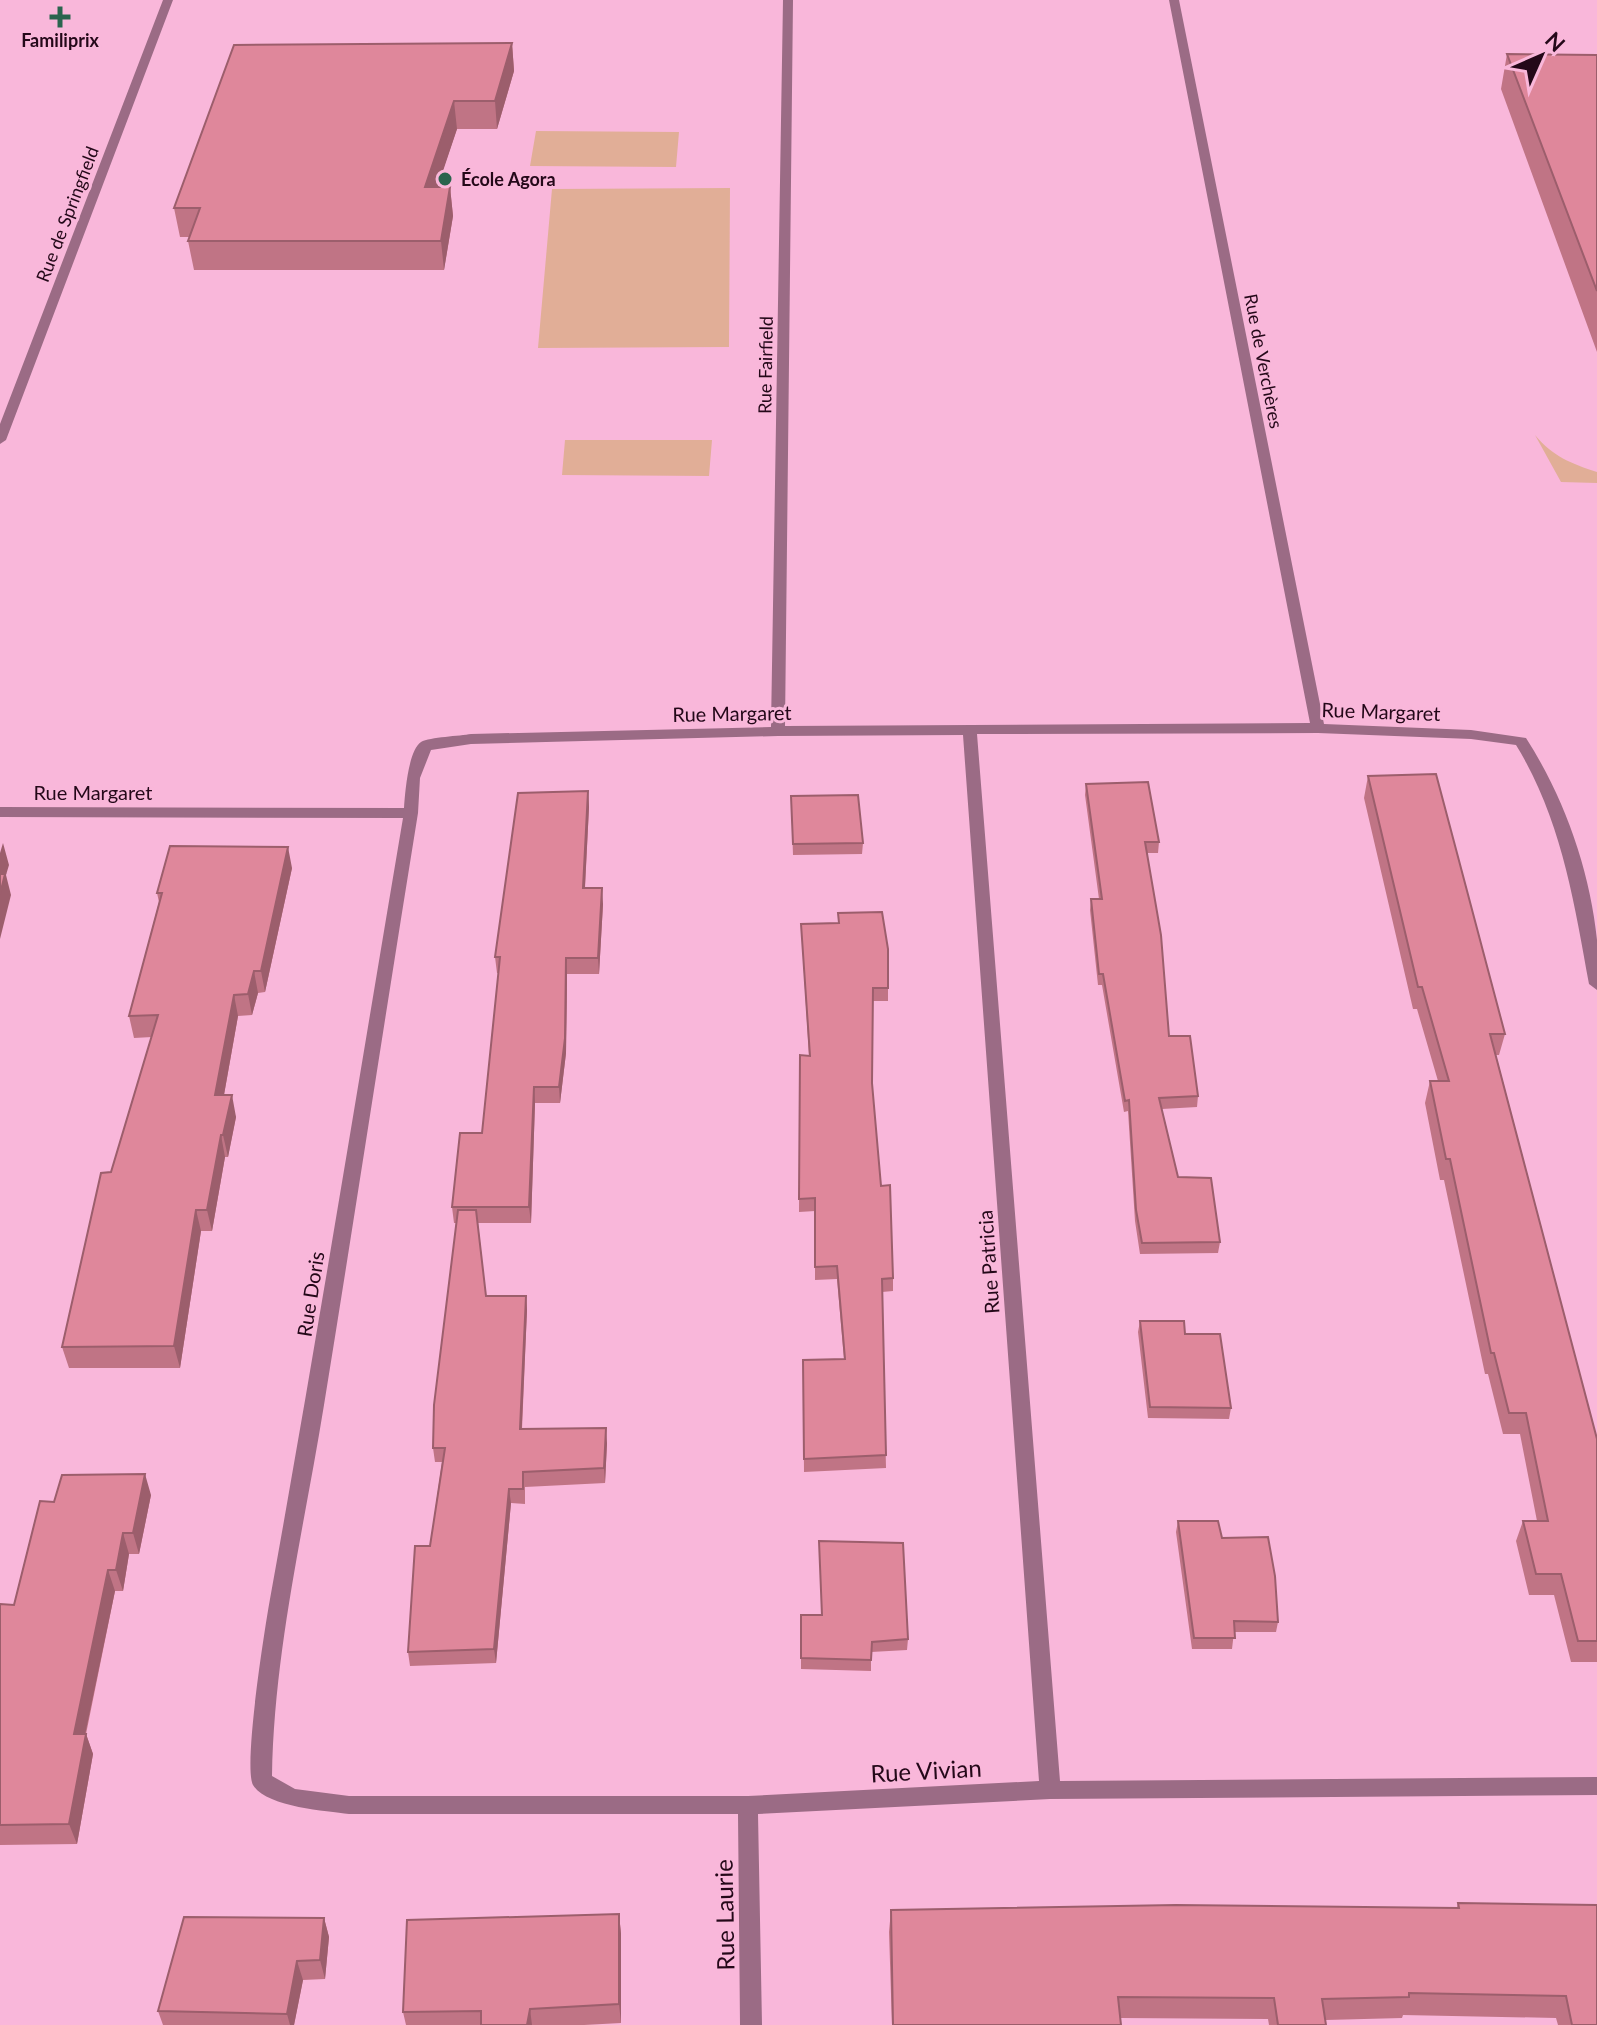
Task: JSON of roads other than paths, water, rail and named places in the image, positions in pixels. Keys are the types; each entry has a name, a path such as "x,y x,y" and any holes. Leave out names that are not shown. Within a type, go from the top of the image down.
{"street":[{"name":"Rue de Springfield","path":"0,440 168,0"},
{"name":"Rue Fairfield","path":"778,731 788,0"},
{"name":"Rue de Verchères","path":"1174,0 1318,728"},
{"name":"Rue Margaret","path":"0,812 411,813 413,778 419,756 425,746 439,742 778,731 1318,728 1384,734 1478,733 1521,741 1535,761 1575,863 1597,984"},
{"name":"Rue Patricia","path":"970,732 1050,1790"},
{"name":"Rue Doris","path":"262,1781 261,1729 268,1672 411,813"},
{"name":"Rue Vivian","path":"262,1781 292,1798 349,1805 748,1805 1050,1790 1597,1786"},
{"name":"Rue Laurie","path":"748,1805 751,2025"}],"place":[{"name":"Familiprix","path":"60,17"},
{"name":"École Agora","path":"445,179"}]}
